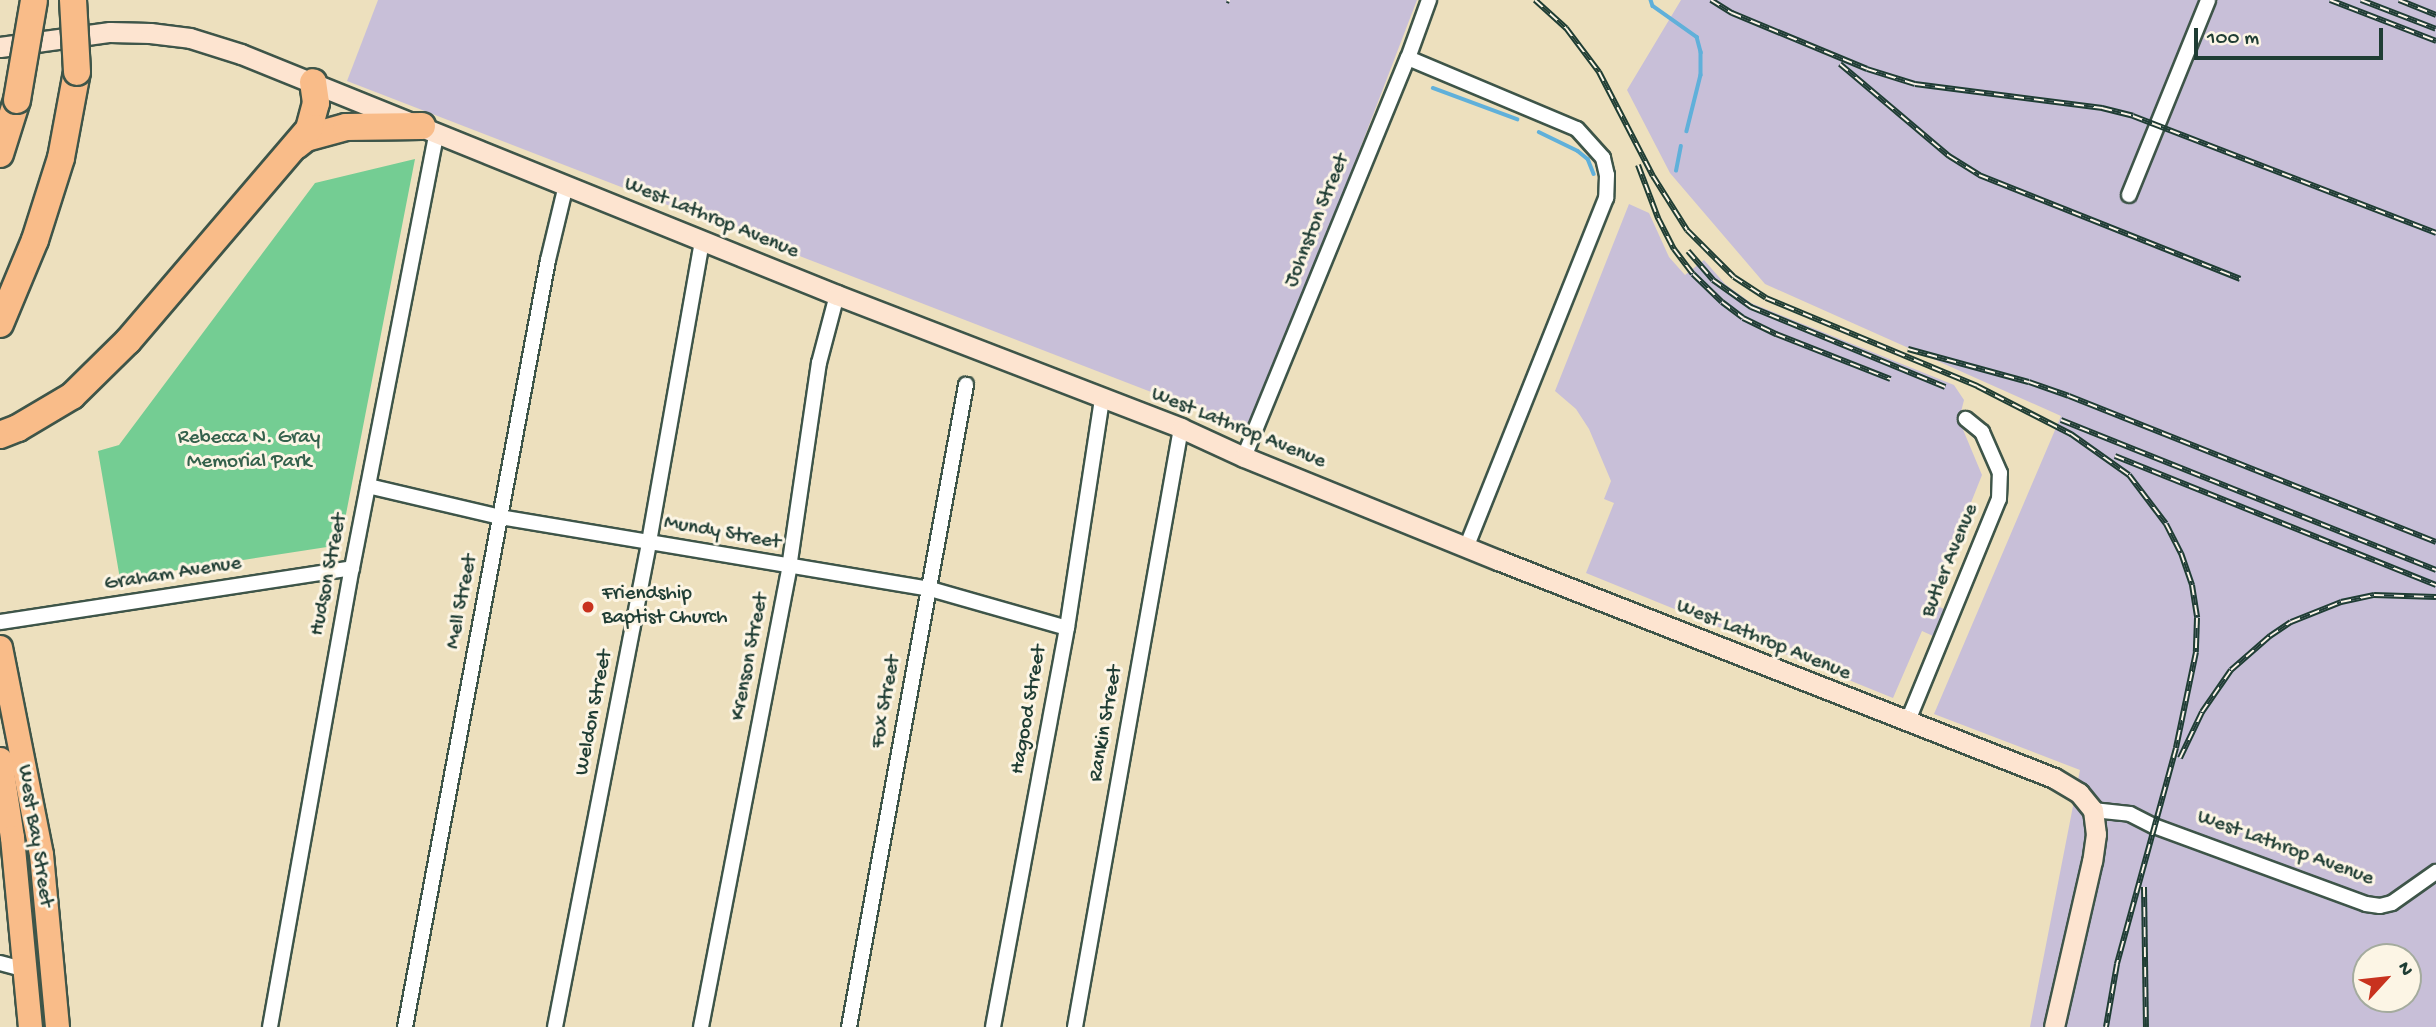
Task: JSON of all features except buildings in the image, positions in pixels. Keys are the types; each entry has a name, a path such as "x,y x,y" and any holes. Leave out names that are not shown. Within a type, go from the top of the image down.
{"highway":[{"path":"0,324 35,240 61,158 77,72 73,0"},
{"path":"0,155 16,100 34,1"},
{"path":"9,431 72,396 128,341 309,129 314,115 313,82"},
{"path":"292,149 306,138 346,127 430,129"}],"main road":[{"name":"West Bay Street","path":"0,646 41,854 57,1027"},
{"name":"West Bay Street","path":"0,759 9,807 30,1027"}],"street":[{"name":"Johnston Street","path":"1244,457 1408,58 1429,0"},
{"path":"2129,195 2208,0"},
{"name":"West Lathrop Avenue","path":"0,47 110,32 190,38 313,82 837,295 1181,428 1244,457 1907,723 2054,778 2079,793 2093,810 2130,814 2154,826 2366,904 2380,906 2392,903 2436,872"},
{"path":"1408,58 1577,129 1603,158 1607,175 1606,198 1467,546"},
{"name":"Hudson Street","path":"270,1027 430,129"},
{"name":"Mell Street","path":"405,1027 548,260 566,185"},
{"name":"Weldon Street","path":"555,1027 649,542 702,240"},
{"name":"Krenson Street","path":"701,1027 789,568 819,363 837,295"},
{"name":"Fox Street","path":"849,1027 966,385"},
{"name":"Hagood Street","path":"993,1027 1066,628 1102,399"},
{"name":"Butler Avenue","path":"1907,723 1999,499 2000,473 1982,432 1966,419"},
{"name":"Rankin Street","path":"1075,1027 1181,428"},
{"name":"Mundy Street","path":"368,486 500,517 789,568 930,589 1066,628"},
{"name":"Graham Avenue","path":"0,622 352,568"},
{"path":"2054,1027 2092,861 2096,834 2093,810"},
{"path":"0,963 26,970"}],"shaded area":[{"path":"378,0 1417,0 1252,431 347,81"},
{"path":"1681,0 2436,0 2436,1027 2030,1027 2080,770 1934,714 2061,416 1765,284 1670,173 1627,90"},
{"path":"1629,204 1649,213 1669,257 1685,275 1704,260 1725,284 1751,303 1954,385 1964,400 1959,420 1982,475 1931,603 1944,609 1933,636 1922,631 1893,698 1586,573 1614,503 1604,499 1611,481 1589,429 1576,409 1555,391"}],"green space":[{"name":"Rebecca N. Gray Memorial Park","path":"415,159 340,545 120,579 98,451 119,445 315,183"}],"waterway":[{"path":"1651,0 1653,6 1697,37 1701,52 1701,75 1687,131"},
{"path":"1433,88 1517,119"},
{"path":"1539,132 1578,151 1588,159 1594,174"},
{"path":"1676,171 1681,146"}],"railway":[{"path":"1535,0 1566,28 1599,72 1653,176 1687,230 1734,277 1766,298 1977,386 2071,434 2129,475 2166,524 2181,553 2192,585 2197,618 2196,652 2176,748 2117,964 2106,1027"},
{"path":"1711,0 1732,13 1867,69 1915,84 2102,108 2133,116 2436,233"},
{"path":"2330,0 2436,41"},
{"path":"2361,0 2436,29"},
{"path":"2399,0 2436,15"},
{"path":"1840,64 1949,156 1979,175 2240,279"},
{"path":"1638,165 1658,218 1674,249 1693,274 1722,302 1743,318 1776,334 1890,379"},
{"path":"1688,251 1713,280 1751,307 1945,387"},
{"path":"1908,349 2029,382 2069,396 2436,542"},
{"path":"2061,420 2436,570"},
{"path":"2115,456 2436,585"},
{"path":"2180,758 2202,712 2231,670 2270,636 2291,622 2341,602 2374,595 2436,597"},
{"path":"2144,887 2146,1027"}],"place":[{"name":"Friendship Baptist Church","path":"588,607"}]}
